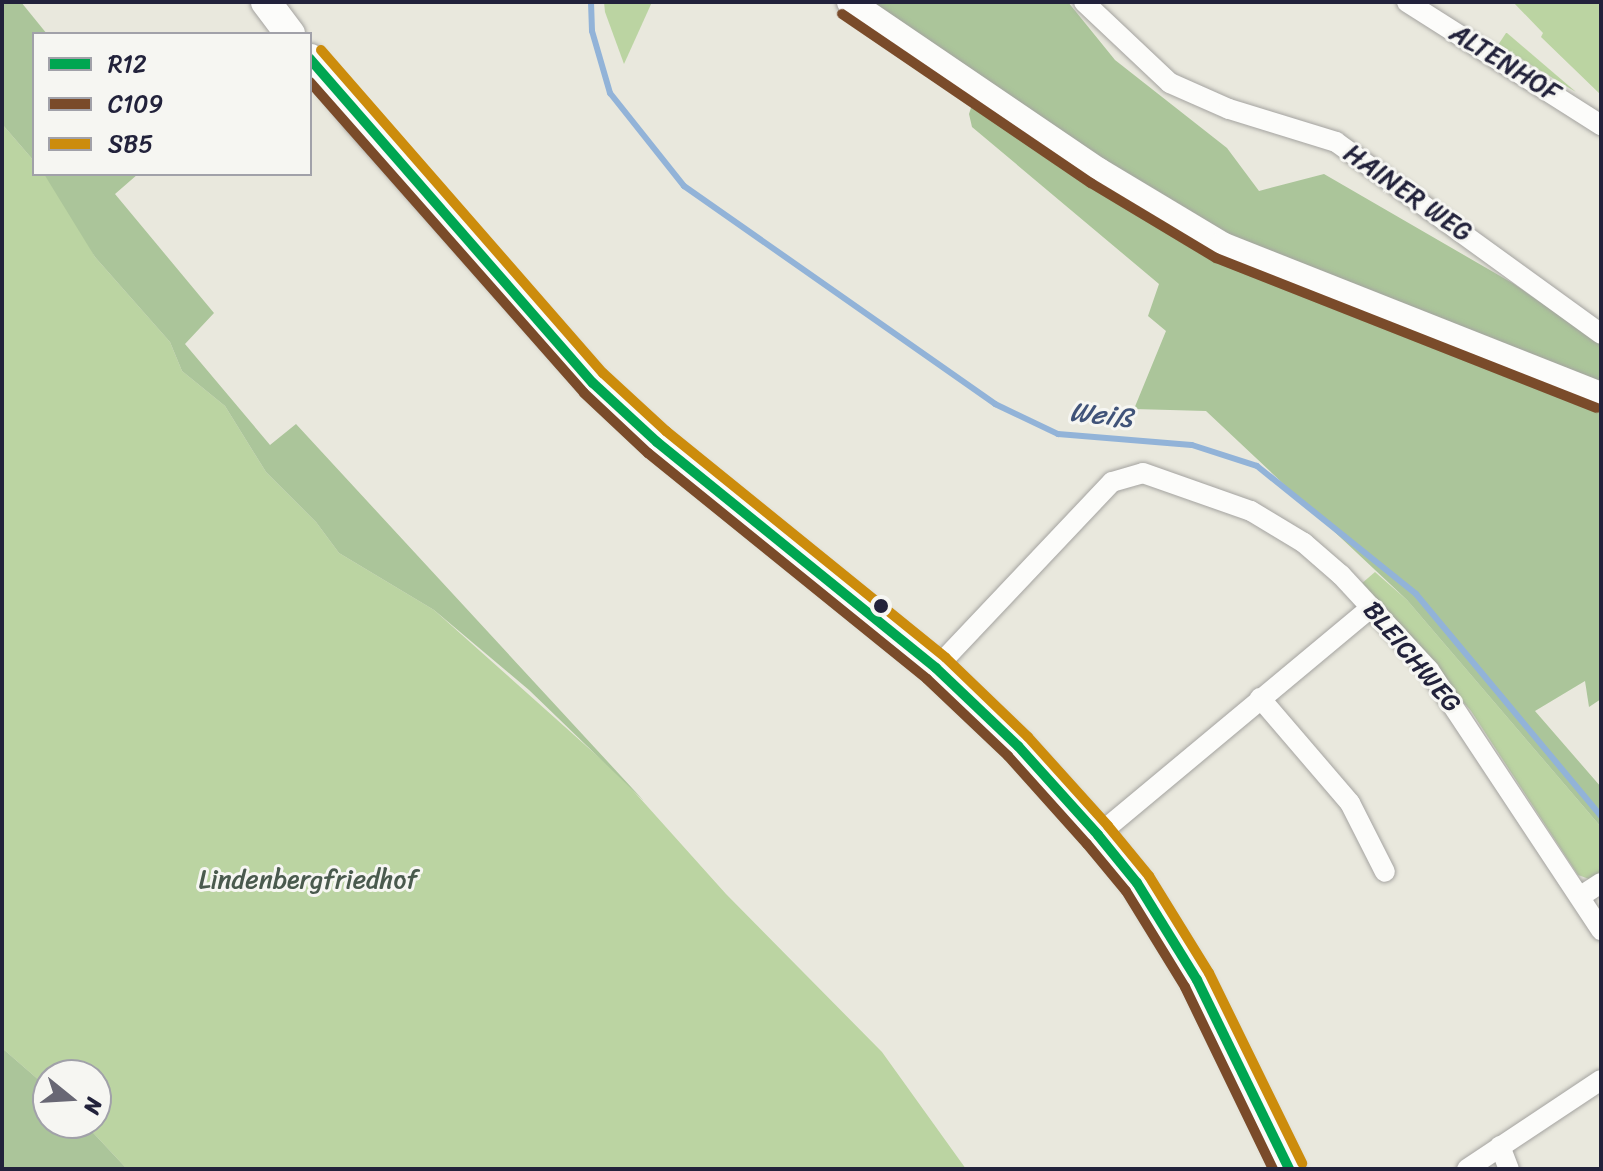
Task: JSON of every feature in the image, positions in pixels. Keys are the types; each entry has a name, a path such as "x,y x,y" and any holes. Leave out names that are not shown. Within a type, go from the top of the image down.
{"main road":[{"path":"266,2 288,32"},
{"path":"312,61 593,383 657,442 936,668 1018,746 1098,835 1137,883 1197,980 1289,1169"}],"street":[{"path":"850,2 1099,171 1222,245 1601,395"},
{"name":"HAINER WEG","path":"1084,2 1170,83 1229,109 1336,142 1601,334"},
{"name":"ALTENHOF","path":"1407,2 1601,125"},
{"name":"BLEICHWEG","path":"936,668 1112,482 1143,473 1279,526 1372,607 1429,670 1601,930"},
{"path":"1098,835 1372,607"},
{"path":"1260,698 1350,803 1385,872"},
{"path":"1581,896 1601,883"},
{"path":"1467,1169 1601,1080"},
{"path":"1500,1146 1509,1169"}],"green space":[{"path":"2,2 21,2 45,32 32,32 32,159 2,124"},
{"path":"604,2 652,2 624,64 605,12"},
{"path":"868,2 1068,2 1115,60 1227,148 1259,191 1324,174 1514,284 1601,344 1601,699 1589,707 1585,681 1535,711 1601,787 1601,827 1407,600 1206,411 1134,409 1166,331 1148,316 1159,284 972,127 969,114 978,86"},
{"path":"1513,2 1601,2 1601,95 1541,37 1543,33"},
{"path":"1507,33 1576,92 1498,45"},
{"name":"Lindenbergfriedhof","path":"2,124 32,159 32,176 46,176 63,197 95,257 170,342 182,371 225,406 266,472 316,522 339,553 434,610 621,777 726,894 882,1052 966,1169 127,1169 99,1139 112,1139 112,1059 32,1059 32,1074 2,1048"},
{"path":"45,176 136,176 115,194 214,313 185,344 270,445 296,424 644,801 529,690 434,610 339,553 316,522 266,472 225,406 182,371 170,342 95,257"},
{"path":"1375,572 1407,600 1601,827 1601,871 1589,879 1578,875 1471,711 1361,584"},
{"path":"2,1048 32,1074 32,1139 99,1139 127,1169 2,1169"}],"waterway":[{"name":"Weiß","path":"591,2 592,31 610,93 684,186 995,404 1058,434 1192,445 1257,466 1416,594 1601,816"}],"transit line":[{"name":"C109","path":"842,14 1091,183 1216,258 1596,408"},
{"name":"SB5","path":"321,50 603,373 666,431 946,658 1028,737 1108,826 1149,876 1209,973 1302,1163"},
{"name":"R12","path":"312,61 593,383 657,442 936,668 1018,746 1098,835 1137,883 1197,980 1289,1169"},
{"name":"C109","path":"312,84 584,393 648,453 927,679 1008,756 1087,844 1126,891 1185,987 1273,1169"}]}
